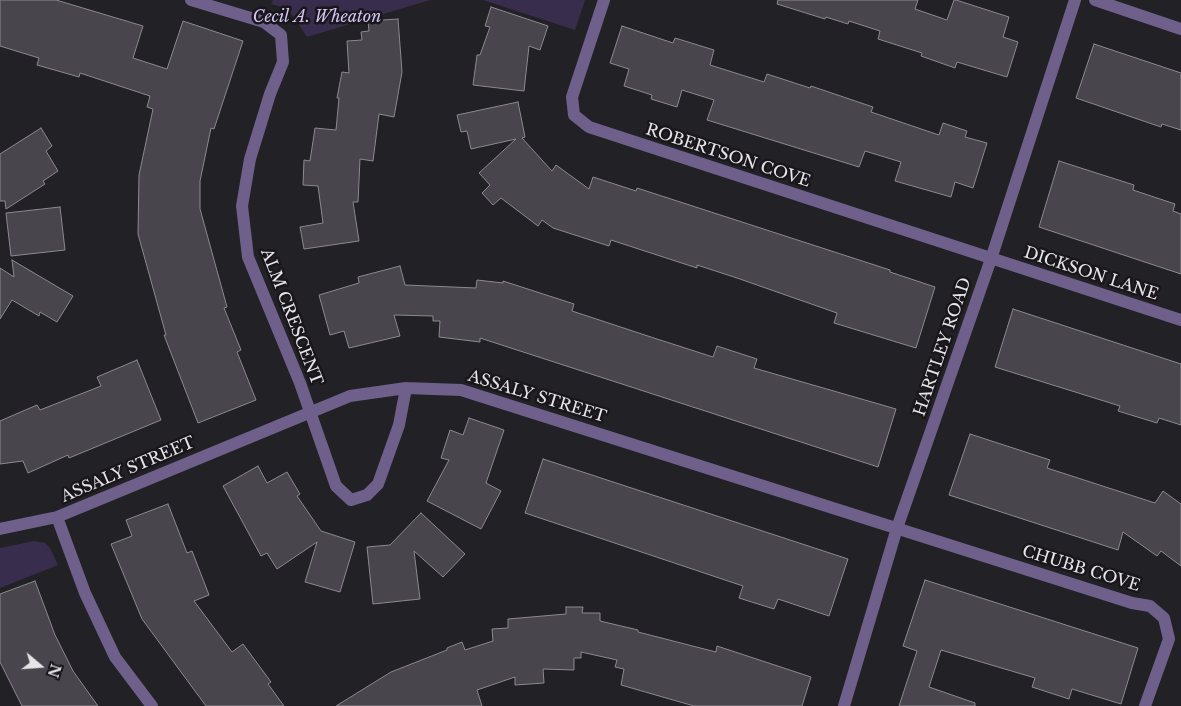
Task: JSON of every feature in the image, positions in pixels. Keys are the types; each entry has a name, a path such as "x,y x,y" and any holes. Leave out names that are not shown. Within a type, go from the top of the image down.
{"street":[{"name":"ALM CRESCENT","path":"191,0 264,22 281,35 283,62 270,94 250,159 242,206 248,257 311,413 336,486 351,500 367,495 378,484 399,425 406,388"},
{"name":"ROBERTSON COVE","path":"604,0 572,97 574,115 589,126 990,260"},
{"name":"HARTLEY ROAD","path":"844,706 897,528 990,260 1075,0"},
{"path":"1095,0 1181,29"},
{"name":"DICKSON LANE","path":"990,260 1181,320"},
{"name":"ASSALY STREET","path":"0,529 57,517 350,396 406,388 436,388 470,393 897,528"},
{"path":"57,517 85,593 115,656 152,706"},
{"name":"CHUBB COVE","path":"897,528 1132,603 1150,606 1164,618 1169,639 1146,706"}],"green space":[{"name":"Cecil A. Wheaton","path":"273,0 430,0 307,37 294,17 285,8 271,4"},
{"path":"483,0 585,0 575,30"},
{"path":"34,541 45,543 50,548 58,565 0,588 0,548"}],"building":[{"path":"0,0 56,0 143,26 133,58 167,69 183,21 243,41 214,129 211,128 200,181 200,209 227,307 224,308 241,350 237,352 256,400 198,423 164,335 166,335 138,234 139,175 153,109 147,107 150,96 80,73 79,77 37,65 39,58 0,46"},
{"path":"778,0 918,0 915,9 947,20 954,0 956,0 1009,17 1003,37 1018,42 1007,77 957,62 955,68 921,56 922,53 878,39 880,31 849,21 848,24 826,17 825,19 777,4"},
{"path":"491,7 548,26 540,50 529,46 524,91 473,85 477,55 480,55 490,27 485,26"},
{"path":"398,19 402,72 394,117 379,114 373,161 360,159 358,202 353,202 359,241 304,249 300,227 323,223 318,186 303,185 304,160 310,161 315,128 336,130 339,98 337,98 342,72 349,73 347,41 362,40 361,32 369,31 368,21"},
{"path":"622,26 673,43 675,38 714,50 710,65 764,82 767,74 810,88 811,86 873,107 871,112 939,135 943,123 967,131 965,137 987,143 973,188 955,182 951,197 895,181 901,162 865,151 859,167 707,120 714,100 682,90 677,107 651,99 652,95 624,86 629,69 610,63"},
{"path":"1094,44 1181,73 1181,130 1162,124 1161,127 1076,98"},
{"path":"518,102 525,137 522,138 552,171 556,165 589,189 593,177 636,191 637,188 890,270 890,272 935,287 916,348 834,323 837,313 697,265 697,268 611,240 609,246 553,228 542,220 538,226 501,198 493,205 482,193 490,185 479,173 516,139 471,149 467,131 461,132 457,115"},
{"path":"41,128 52,146 46,151 58,171 43,181 45,184 6,209 5,201 0,201 0,154"},
{"path":"1059,161 1134,185 1133,190 1175,204 1173,211 1181,214 1181,274 1039,227"},
{"path":"60,207 65,250 11,256 6,213"},
{"path":"12,260 73,296 57,322 40,312 39,316 12,300 0,319 0,268 14,277"},
{"path":"400,266 405,285 476,288 477,280 503,283 503,281 574,304 572,311 657,339 713,357 717,346 757,359 754,368 896,409 878,467 480,338 480,342 439,337 440,321 433,321 433,316 394,315 400,336 349,348 344,331 330,335 319,295 359,283 358,277"},
{"path":"1013,309 1181,364 1181,425 1159,418 1157,423 1118,411 1120,406 995,367"},
{"path":"137,360 161,420 69,458 68,455 28,473 23,461 0,464 0,421 37,405 40,410 101,386 97,377"},
{"path":"469,418 504,430 486,483 501,491 481,529 427,501 449,460 441,458 450,430 463,435"},
{"path":"970,434 1050,460 1047,468 1155,503 1163,491 1181,504 1181,566 1161,551 1157,556 1123,532 1118,550 949,495"},
{"path":"543,459 848,559 829,616 778,599 774,609 739,598 743,586 525,513"},
{"path":"258,466 267,483 287,472 300,494 297,496 321,531 355,542 340,592 305,582 317,542 277,569 267,553 261,556 223,486"},
{"path":"168,504 187,553 192,551 209,595 194,601 232,652 243,644 271,682 268,684 284,706 206,706 142,619 111,544 132,536 126,520"},
{"path":"421,513 465,554 443,577 414,551 420,599 373,604 367,547 390,545"},
{"path":"925,580 1138,648 1121,704 1072,689 1069,699 1032,687 1035,678 941,650 929,687 975,703 975,706 899,706 917,651 903,646"},
{"path":"35,581 55,635 73,671 98,706 22,706 0,662 0,594"},
{"path":"566,607 583,607 582,613 600,613 600,621 716,652 717,646 811,677 802,706 694,706 621,685 624,669 615,667 617,660 581,652 581,658 574,658 574,670 543,669 544,683 515,685 515,677 477,690 482,706 336,706 391,672 447,650 447,648 462,642 465,650 493,641 492,629 508,628 508,619 566,614"}]}
